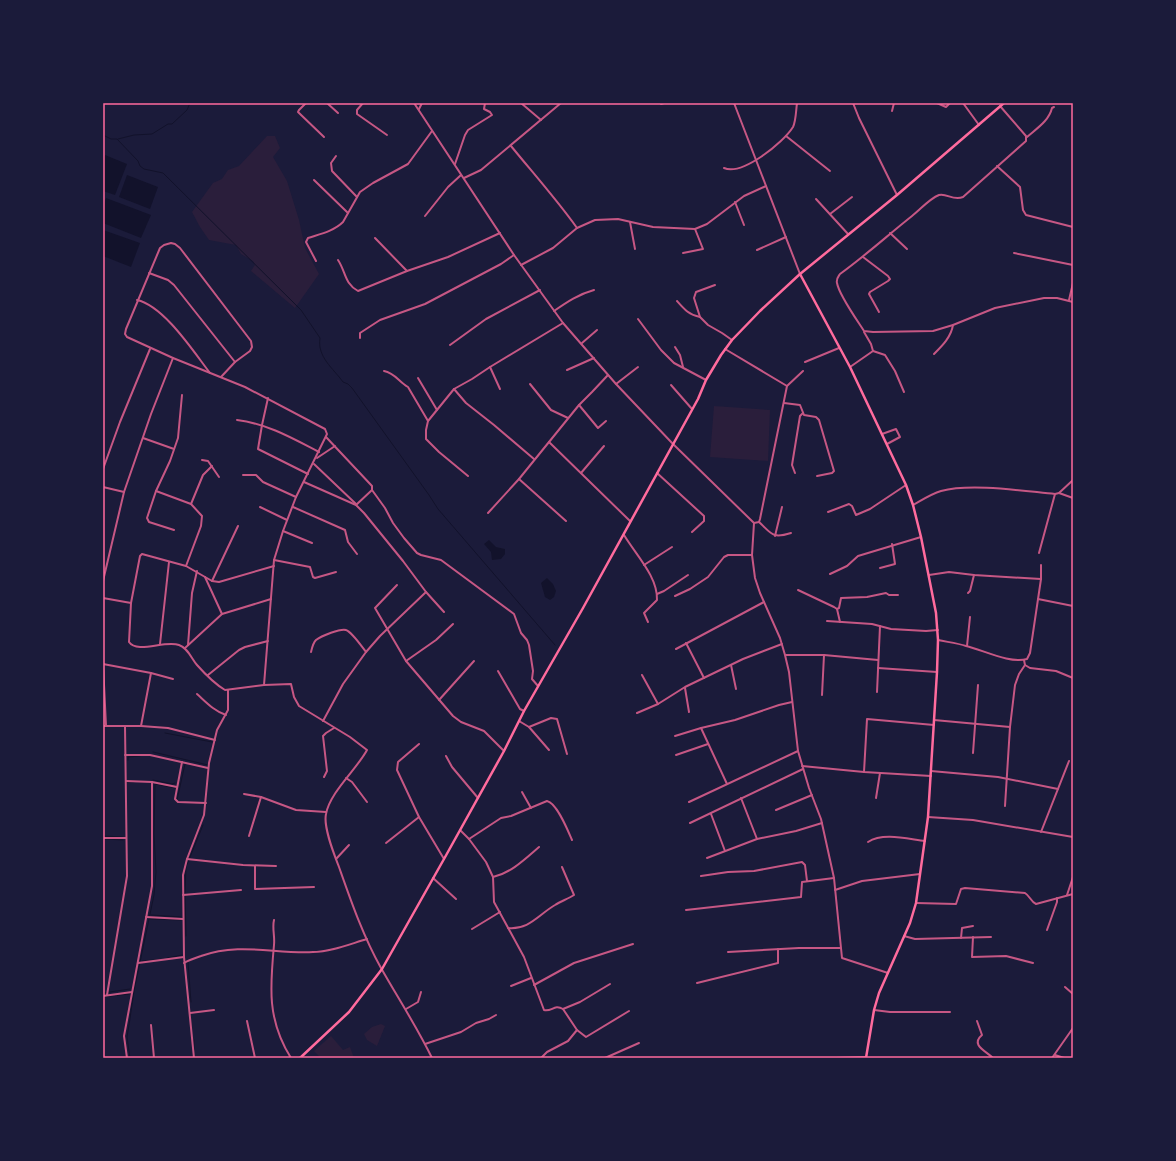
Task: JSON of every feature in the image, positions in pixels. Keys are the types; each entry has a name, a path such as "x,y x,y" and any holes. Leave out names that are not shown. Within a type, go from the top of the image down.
{"main road":[{"path":"300,1058 349,1012 382,969 698,399 706,380 725,349 760,311 800,274 897,195 1004,103"},
{"path":"800,274 850,366 906,485 921,536 938,630 931,776 921,874 916,903 910,923 879,993 874,1010 866,1058"}],"street":[{"path":"306,103 298,112 324,136"},
{"path":"327,103 338,113"},
{"path":"363,103 357,110 357,114 387,136"},
{"path":"414,103 514,255 554,311 616,384 673,444 754,523 752,555 755,578 782,644 789,672 798,751 822,823 834,878 842,958 888,973"},
{"path":"419,109 422,103"},
{"path":"455,164 468,130 492,115 484,109 485,103"},
{"path":"521,103 541,120"},
{"path":"464,178 481,170 561,103"},
{"path":"734,103 800,274"},
{"path":"724,168 733,170 756,160 767,153 786,136 794,126 797,103"},
{"path":"853,103 861,123 897,195"},
{"path":"892,111 894,103"},
{"path":"937,103 943,107 946,107 950,103"},
{"path":"963,103 979,125"},
{"path":"1000,106 1027,137"},
{"path":"872,351 871,344 836,283 836,280 840,274 863,257 931,200 940,195 958,199 963,197 1026,141 1027,137 1045,121 1054,107"},
{"path":"316,261 306,240 339,226 360,192 373,183 408,164 432,130"},
{"path":"786,136 830,171"},
{"path":"510,146 577,228"},
{"path":"336,156 331,163 332,171 357,197"},
{"path":"997,166 1020,187 1023,210 1026,215 1073,227"},
{"path":"425,216 448,187 461,175"},
{"path":"314,180 348,213"},
{"path":"522,265 553,248 577,228 595,220 618,219 653,227 695,229 707,224 744,196 766,186"},
{"path":"830,214 852,197"},
{"path":"816,199 848,234"},
{"path":"736,202 744,225"},
{"path":"630,222 635,249"},
{"path":"682,253 703,249 695,229"},
{"path":"338,260 343,268 346,279 358,291 407,271 448,257 500,233"},
{"path":"890,233 908,249"},
{"path":"757,250 786,237"},
{"path":"375,238 407,271"},
{"path":"221,377 235,362 251,349 251,341 180,248 175,244 162,246 126,329 126,336 173,358 246,387 325,429 327,433 314,464 296,497 274,560 264,685"},
{"path":"1014,253 1073,265"},
{"path":"360,338 360,333 380,320 425,304 501,264 514,255"},
{"path":"863,257 890,278 869,294 879,312"},
{"path":"149,273 168,280 174,285 235,362"},
{"path":"1069,300 1073,283"},
{"path":"700,317 694,296 696,292 715,285"},
{"path":"450,344 492,316 540,290"},
{"path":"554,311 584,293 594,290"},
{"path":"864,331 933,331 1001,307 1044,298 1057,298 1073,302"},
{"path":"138,300 151,305 167,319 210,373"},
{"path":"677,301 689,313 700,317 708,325 732,340"},
{"path":"638,319 661,350 674,363 706,380"},
{"path":"468,476 426,440 428,421 454,389 563,322"},
{"path":"934,354 952,334 953,325"},
{"path":"582,343 597,330"},
{"path":"103,469 150,348"},
{"path":"675,348 680,355 682,367"},
{"path":"805,362 840,348"},
{"path":"725,349 787,386"},
{"path":"850,366 872,351"},
{"path":"872,351 886,355 904,392"},
{"path":"103,581 124,492 151,414 173,358"},
{"path":"567,370 594,358"},
{"path":"490,367 500,389"},
{"path":"616,384 638,367"},
{"path":"384,371 394,374 408,387 428,421"},
{"path":"759,522 787,386 803,371"},
{"path":"488,513 579,405 608,375"},
{"path":"418,378 436,410"},
{"path":"530,384 551,410 568,418"},
{"path":"670,385 692,409"},
{"path":"454,389 466,403 534,459"},
{"path":"174,530 149,522 147,518 156,491 178,438 182,396"},
{"path":"268,398 258,449 308,474"},
{"path":"784,403 800,405 806,416 818,418 834,472 817,476"},
{"path":"579,405 598,428 606,421"},
{"path":"795,473 792,465 800,416 803,413"},
{"path":"237,420 262,425 319,452"},
{"path":"882,434 896,429 900,437 887,444"},
{"path":"326,437 372,486 372,490 385,508 393,523 417,553 441,560 514,614 521,633 529,645 533,671 532,679 538,686"},
{"path":"143,438 174,450"},
{"path":"549,442 630,521"},
{"path":"316,459 335,446"},
{"path":"581,473 604,446"},
{"path":"202,460 208,461 219,477"},
{"path":"314,464 364,512 426,592 444,612"},
{"path":"191,504 203,474 212,466"},
{"path":"657,473 704,516 704,521 692,532"},
{"path":"243,475 256,475 262,482 296,497"},
{"path":"518,479 566,521"},
{"path":"913,505 932,494 954,489 983,488 1055,494 1059,493 1073,480"},
{"path":"304,482 356,505"},
{"path":"828,512 849,504 852,506 856,515 870,509 906,485"},
{"path":"103,487 124,492"},
{"path":"356,505 372,490"},
{"path":"156,491 191,504 200,513 202,520 186,566"},
{"path":"1059,493 1073,498"},
{"path":"1039,552 1055,494"},
{"path":"292,507 345,530 348,542 357,554"},
{"path":"775,536 782,507"},
{"path":"260,508 287,520"},
{"path":"754,523 759,522"},
{"path":"759,522 775,536 791,533"},
{"path":"212,581 238,526"},
{"path":"283,531 312,543"},
{"path":"623,534 653,579 657,594 656,603 644,613 648,622"},
{"path":"830,574 847,566 858,556 921,536"},
{"path":"880,568 896,564 892,544"},
{"path":"644,565 672,548"},
{"path":"274,566 222,582 212,581 186,566 142,554 140,556 135,577 131,603 130,644 148,647 172,643 185,648 197,665 225,690 264,685 291,684 294,697 299,706 350,737 366,750 328,806 326,821 329,839 367,939 382,969 406,1009 432,1058"},
{"path":"675,596 690,590 708,577 724,557 728,555 752,555"},
{"path":"274,560 310,568 313,577 315,578 336,572"},
{"path":"160,645 169,562"},
{"path":"938,640 967,646 989,654 1024,660 1029,657 1041,579 1041,565"},
{"path":"188,645 192,594 197,571"},
{"path":"929,575 949,572 1041,579"},
{"path":"657,594 688,575"},
{"path":"968,593 970,591 974,575"},
{"path":"205,577 222,614"},
{"path":"397,586 375,608 406,661 458,720 484,731 504,751"},
{"path":"798,590 837,609"},
{"path":"323,720 343,684 366,652 426,592"},
{"path":"840,622 837,609 839,608 840,598 867,597 886,593 889,596 898,595"},
{"path":"103,598 131,603"},
{"path":"185,648 222,614 271,599"},
{"path":"1038,599 1073,606"},
{"path":"676,649 764,602"},
{"path":"967,646 970,617"},
{"path":"826,621 880,626 891,629 926,631 938,630"},
{"path":"406,661 436,640 453,624"},
{"path":"877,692 880,626"},
{"path":"311,652 313,644 323,636 344,630 349,632 366,652"},
{"path":"208,675 239,650 268,641"},
{"path":"686,643 704,678"},
{"path":"637,712 658,704 685,687 731,665 782,644"},
{"path":"785,655 824,655 878,660"},
{"path":"822,695 824,655"},
{"path":"1024,660 1025,664 1030,668 1061,672 1073,678"},
{"path":"439,700 474,661"},
{"path":"106,726 103,664 151,673 173,679"},
{"path":"1005,806 1010,726 1016,680 1025,664"},
{"path":"731,665 736,689"},
{"path":"878,668 937,672"},
{"path":"498,671 520,708 524,711"},
{"path":"141,726 151,673"},
{"path":"642,675 658,704"},
{"path":"973,753 978,685"},
{"path":"685,687 689,712"},
{"path":"194,1058 184,964 183,875 203,819 209,768 215,740 220,724 228,710 228,689"},
{"path":"197,694 219,713 226,715"},
{"path":"675,736 735,720 792,702"},
{"path":"529,727 551,718 557,719 566,754"},
{"path":"864,772 867,719 934,725"},
{"path":"934,720 1010,726"},
{"path":"519,721 529,727 549,750"},
{"path":"103,726 168,728 215,740"},
{"path":"108,994 127,876 125,726"},
{"path":"324,777 327,771 323,736 334,728"},
{"path":"701,728 727,784"},
{"path":"419,744 398,762 397,766 400,778 411,798 418,817 444,859"},
{"path":"676,755 708,744"},
{"path":"689,802 798,751"},
{"path":"125,755 150,755 209,768"},
{"path":"446,756 452,767 478,798"},
{"path":"1041,832 1069,761"},
{"path":"182,762 175,799 177,801 206,803"},
{"path":"690,823 711,814 803,767 931,776"},
{"path":"931,771 1007,778 1058,789"},
{"path":"876,798 880,773"},
{"path":"346,778 352,782 367,802"},
{"path":"126,781 152,782 177,787"},
{"path":"126,1058 124,1036 138,963 149,917 152,886 152,782"},
{"path":"522,792 531,808"},
{"path":"244,794 260,797 296,810 326,812"},
{"path":"776,810 812,795"},
{"path":"249,836 260,797"},
{"path":"742,798 757,839"},
{"path":"469,839 501,818 511,816 547,801 556,808 572,840"},
{"path":"711,814 725,851"},
{"path":"386,843 418,817"},
{"path":"928,817 973,820 1073,837"},
{"path":"707,858 757,839 796,831 822,823"},
{"path":"460,830 469,839 486,862 493,877 494,902 524,957 544,1010 558,1007 563,1009 578,1030 586,1037 629,1011"},
{"path":"868,842 875,838 884,837 925,841"},
{"path":"103,838 126,838"},
{"path":"336,859 349,845"},
{"path":"493,877 500,875 516,866 539,847"},
{"path":"189,859 255,866 276,866"},
{"path":"701,876 728,872 754,871 802,862 805,865 807,881"},
{"path":"255,866 254,889 314,887"},
{"path":"508,928 517,929 527,925 550,908 574,895 562,867"},
{"path":"835,890 862,881 921,874"},
{"path":"1066,896 1073,877"},
{"path":"433,878 456,899"},
{"path":"686,910 801,897 802,882 834,878"},
{"path":"916,903 956,904 961,889 965,888 1025,893 1028,894 1033,903 1036,904 1073,894"},
{"path":"184,894 241,890"},
{"path":"1047,930 1057,898"},
{"path":"472,929 500,912"},
{"path":"149,917 183,919"},
{"path":"274,920 271,999 272,1010 280,1037 291,1058"},
{"path":"961,938 962,928 973,926"},
{"path":"904,936 915,939 991,937"},
{"path":"973,937 972,957 1006,956 1034,963"},
{"path":"184,964 204,955 223,950 246,948 306,952 322,951 367,939"},
{"path":"534,985 574,963 633,944"},
{"path":"728,952 778,949 840,948"},
{"path":"696,983 778,963 778,949"},
{"path":"138,963 184,957"},
{"path":"511,986 531,978"},
{"path":"563,1009 580,1002 610,984"},
{"path":"1065,987 1073,994"},
{"path":"103,996 108,994 132,992"},
{"path":"406,1009 418,1002 421,992"},
{"path":"190,1013 214,1010"},
{"path":"874,1010 890,1012 950,1012"},
{"path":"425,1044 461,1032 496,1014"},
{"path":"247,1021 255,1058"},
{"path":"977,1021 982,1035 978,1038 978,1046 993,1058"},
{"path":"151,1025 154,1058"},
{"path":"1052,1058 1073,1028"},
{"path":"541,1058 547,1052 568,1041 578,1030"},
{"path":"605,1058 639,1043"},
{"path":"1055,1055 1064,1058"},
{"path":"836,1058 866,1058"}],"shaded area":[{"path":"267,136 275,136 280,148 273,157 287,181 299,220 305,248 319,274 295,308 251,271 255,265 253,261 241,254 236,245 209,240 192,212 213,183 222,179 228,170 239,166"},
{"path":"105,155 127,164 115,195 103,191 103,159"},
{"path":"127,175 158,187 150,209 119,197"},
{"path":"106,198 151,215 141,238 103,223 103,205"},
{"path":"103,230 140,243 131,267 103,256"},
{"path":"714,406 770,410 768,461 710,457"},
{"path":"489,540 496,547 505,549 505,554 501,559 492,560 491,552 484,544"},
{"path":"547,578 553,584 556,591 554,597 550,600 545,597 541,583"},
{"path":"381,1024 385,1026 377,1046 367,1040 364,1034 372,1027"},
{"path":"331,1036 343,1050 350,1047 354,1058 321,1058 314,1051"}],"waterway":[{"path":"118,139 134,135 152,134 168,124 172,124 187,110 190,103"},
{"path":"103,135 111,139 117,139 144,169 163,173 301,310 320,338 323,357 343,382 352,388 438,509 555,645"},
{"path":"165,733 212,742"},
{"path":"153,752 208,765"},
{"path":"128,760 128,757 140,756"},
{"path":"177,800 185,764"},
{"path":"153,780 172,784 175,783"},
{"path":"127,782 134,782"},
{"path":"130,1058 127,1037 134,991 154,895 156,872 154,834 155,784 175,788"},
{"path":"185,893 186,867 203,825"},
{"path":"103,836 123,837"},
{"path":"105,839 123,840"},
{"path":"185,896 186,936"},
{"path":"151,915 181,917"},
{"path":"150,919 181,920"},
{"path":"167,958 182,955"},
{"path":"142,961 164,959"},
{"path":"188,962 191,1002"},
{"path":"103,993 130,989"},
{"path":"103,997 129,994"},
{"path":"194,1040 194,1050"}]}
